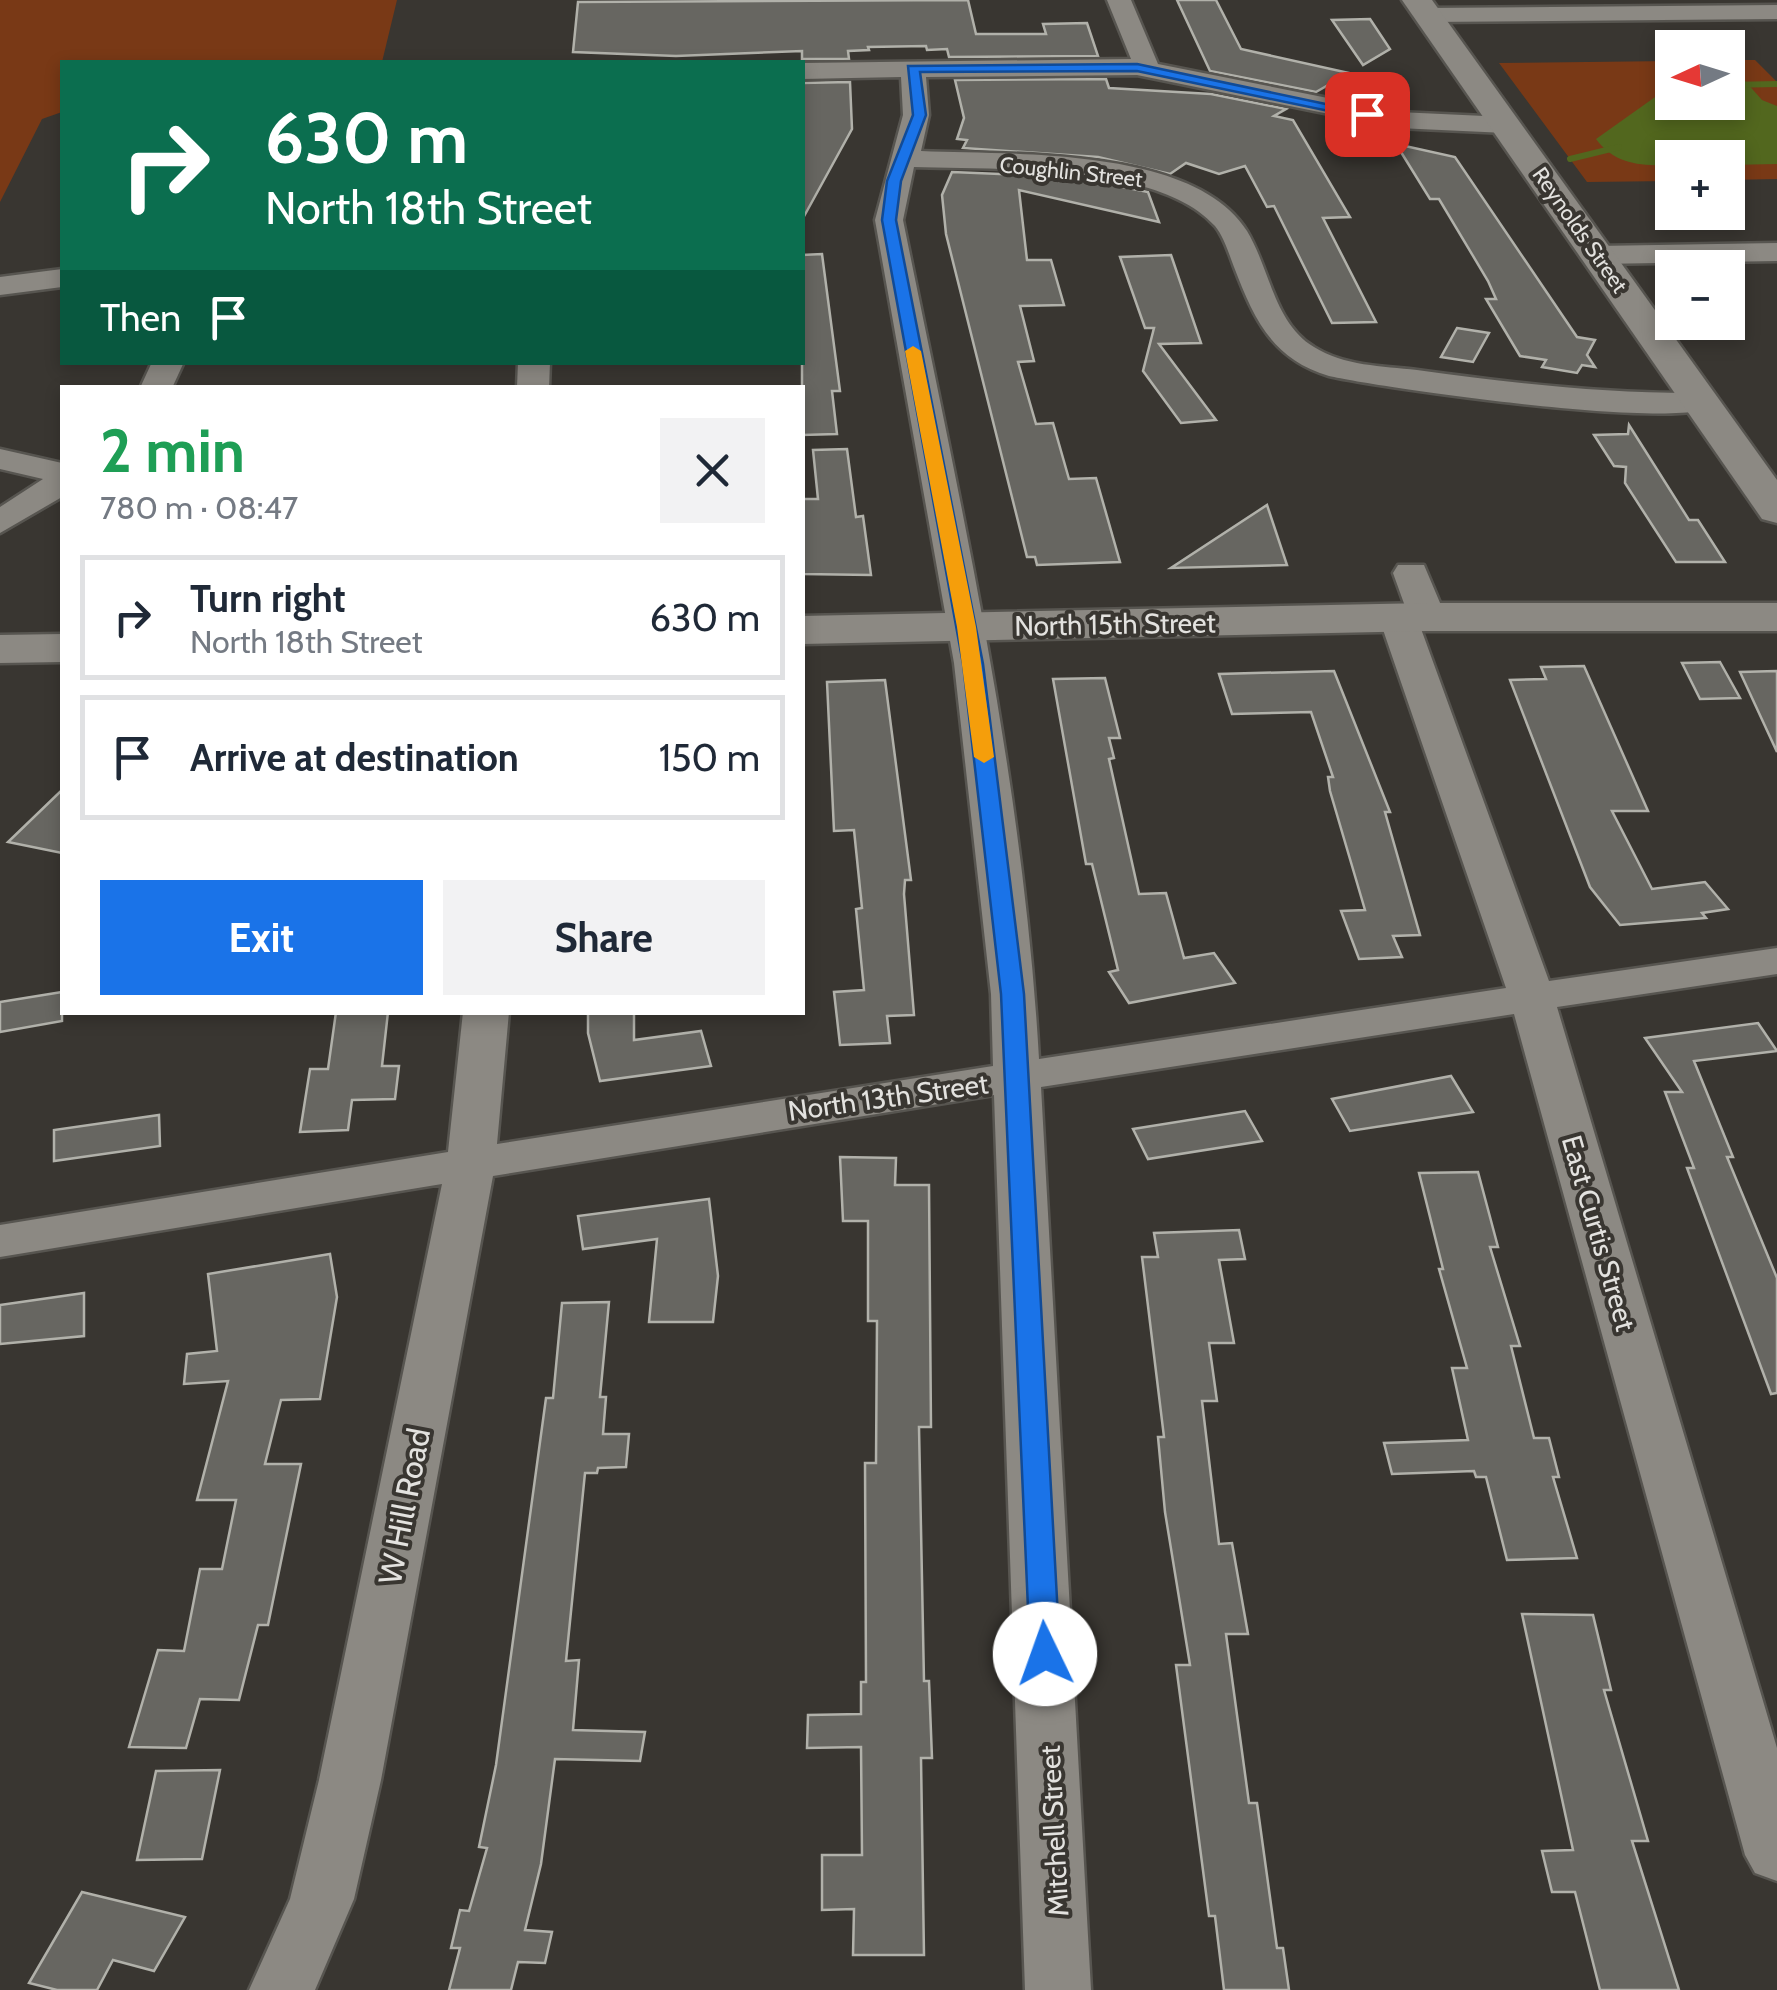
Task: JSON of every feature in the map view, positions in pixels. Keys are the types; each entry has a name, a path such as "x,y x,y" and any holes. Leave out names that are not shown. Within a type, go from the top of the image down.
{"main road":[{"name":"Reynolds Street","path":"1422,8 1777,510"},
{"name":"North 15th Street","path":"805,630 967,627 1412,603 1777,617"},
{"path":"0,649 60,648"}],"street":[{"path":"1120,0 1147,68"},
{"path":"1422,8 1734,6 1777,12"},
{"path":"1734,6 1764,37"},
{"name":"Mitchell Street","path":"912,68 919,115 906,158 894,181 889,220 967,627 1013,994 1058,1990"},
{"path":"805,71 1147,68 1398,120 1506,125"},
{"name":"Coughlin Street","path":"906,158 1118,173 1184,191 1210,205 1226,222 1288,343 1325,363 1373,374 1555,400 1703,404"},
{"path":"1598,255 1777,252"},
{"path":"0,286 60,278"},
{"path":"1293,386 1325,363"},
{"path":"0,459 60,473"},
{"path":"0,522 60,483"},
{"name":"East Curtis Street","path":"1412,603 1531,994 1777,1856"},
{"name":"North 13th Street","path":"0,1241 1531,994 1777,961"},
{"name":"W Hill Road","path":"282,1990 322,1899 350,1780 470,1163 486,1015"}],"shaded area":[{"path":"0,0 397,0 382,60 60,60 60,113 42,119 0,202"},
{"path":"1745,60 1755,60 1777,82 1777,179 1745,180 1745,140 1655,140 1655,181 1587,182 1499,63 1655,61 1655,120 1745,120"},
{"path":"1745,81 1762,100 1777,106 1777,164 1745,165 1745,140 1655,140 1655,164 1620,159 1596,139 1655,97 1655,120 1745,120"}],"building":[{"path":"968,0 976,34 1046,34 1043,24 1087,23 1098,56 949,57 947,49 927,50 926,46 868,47 869,50 848,51 849,59 802,59 802,51 676,56 573,52 578,2"},
{"path":"1177,0 1216,0 1241,49 1349,73 1316,92 1210,71"},
{"path":"1370,19 1390,49 1363,65 1332,20"},
{"path":"1106,79 1109,88 1211,94 1286,109 1274,116 1293,120 1350,217 1323,218 1376,322 1332,323 1274,206 1267,207 1245,166 1219,174 1186,163 1170,174 1098,157 963,148 967,140 957,139 964,118 955,80"},
{"path":"850,82 852,129 805,215 805,83"},
{"path":"1396,144 1455,157 1577,337 1595,340 1587,355 1595,367 1582,365 1577,373 1542,367 1546,360 1520,356 1486,299 1496,299 1488,281 1439,199 1430,199"},
{"path":"952,172 1073,177 1148,192 1159,222 1019,190 1027,260 1051,260 1064,305 1020,306 1034,361 1018,362 1036,424 1053,423 1069,479 1096,478 1120,562 1037,565 1035,557 1027,557 946,234 942,195"},
{"path":"822,254 840,391 832,391 837,434 805,435 802,365 805,255"},
{"path":"1171,255 1201,343 1159,344 1216,420 1181,423 1143,371 1154,328 1145,328 1120,257"},
{"path":"1457,328 1489,333 1473,362 1441,357"},
{"path":"1629,425 1689,520 1698,520 1725,562 1676,562 1625,483 1626,467 1614,466 1594,435 1628,434"},
{"path":"847,449 856,517 863,516 871,575 805,574 805,499 818,499 813,450"},
{"path":"1267,505 1287,565 1171,568"},
{"path":"1720,662 1740,698 1700,699 1682,663"},
{"path":"1584,666 1648,811 1612,811 1652,889 1705,882 1728,909 1702,913 1706,918 1620,925 1590,887 1510,680 1546,679 1541,667"},
{"path":"1334,671 1390,812 1385,812 1420,935 1393,936 1402,957 1359,959 1341,911 1365,910 1330,791 1328,777 1333,777 1311,712 1232,714 1219,674"},
{"path":"1777,671 1777,752 1740,672"},
{"path":"1105,678 1120,738 1109,738 1114,758 1109,759 1139,894 1166,893 1184,958 1214,953 1235,983 1129,1003 1109,972 1118,970 1092,864 1086,864 1053,679"},
{"path":"885,680 911,880 905,880 904,894 914,1015 887,1016 890,1043 840,1045 834,992 864,990 856,909 862,908 854,830 834,831 827,682"},
{"path":"60,792 60,853 8,842"},
{"path":"60,992 62,1021 0,1032 0,1002"},
{"path":"336,1015 388,1015 382,1066 399,1066 395,1099 352,1100 348,1130 300,1132 310,1069 328,1069"},
{"path":"588,1015 634,1015 634,1040 701,1031 711,1066 600,1081 588,1033"},
{"path":"1758,1023 1777,1051 1694,1061 1733,1157 1727,1157 1777,1278 1777,1393 1771,1394 1687,1168 1694,1168 1665,1092 1682,1092 1645,1038"},
{"path":"1451,1076 1473,1112 1350,1131 1332,1099"},
{"path":"1245,1111 1262,1141 1148,1159 1133,1129"},
{"path":"159,1115 160,1146 54,1161 54,1130"},
{"path":"840,1157 896,1158 895,1185 929,1185 931,1427 919,1427 924,1681 929,1681 932,1758 921,1758 924,1955 853,1955 854,1909 822,1910 822,1855 862,1855 861,1747 807,1748 808,1715 861,1714 861,1682 866,1682 865,1463 876,1463 877,1321 868,1321 868,1221 843,1221"},
{"path":"1478,1172 1498,1247 1490,1247 1520,1346 1511,1346 1534,1438 1549,1438 1559,1477 1553,1477 1577,1558 1507,1560 1486,1477 1476,1477 1474,1471 1392,1474 1384,1443 1468,1440 1452,1368 1467,1368 1439,1269 1443,1269 1419,1173"},
{"path":"709,1199 718,1276 713,1322 649,1322 657,1239 583,1249 578,1216"},
{"path":"1239,1230 1245,1259 1219,1260 1234,1343 1209,1343 1217,1401 1202,1401 1219,1544 1232,1543 1248,1634 1226,1634 1249,1803 1257,1803 1277,1948 1283,1948 1289,1990 1224,1990 1215,1916 1209,1916 1176,1665 1190,1665 1165,1512 1158,1437 1164,1437 1142,1257 1158,1257 1154,1233"},
{"path":"330,1254 337,1297 320,1399 281,1400 265,1464 301,1464 268,1625 258,1625 239,1700 200,1699 186,1748 129,1747 158,1650 184,1651 200,1569 222,1569 236,1500 197,1500 228,1381 184,1384 187,1354 217,1351 208,1274"},
{"path":"84,1293 84,1336 0,1344 0,1305"},
{"path":"609,1302 600,1397 606,1397 603,1434 629,1434 626,1467 598,1468 597,1473 585,1473 566,1661 579,1660 573,1730 645,1732 640,1761 555,1759 541,1864 525,1930 552,1932 545,1963 518,1962 511,1990 449,1990 460,1948 451,1948 460,1910 469,1911 487,1848 479,1847 496,1765 546,1398 553,1398 562,1303"},
{"path":"1522,1614 1593,1615 1611,1690 1604,1690 1648,1841 1632,1841 1679,1990 1600,1990 1575,1892 1552,1892 1542,1851 1573,1850"},
{"path":"220,1770 202,1859 137,1860 156,1771"},
{"path":"82,1892 185,1917 154,1971 113,1960 97,1990 57,1990 29,1983"}],"waterway":[{"path":"1745,85 1777,84"},
{"path":"1570,159 1619,147"}],"slow traffic":[{"path":"913,351 967,627 984,757"}],"route":[{"path":"1045,1654 1013,994 973,664 889,220 894,181 906,158 919,115 912,68 1137,68 1188,75 1367,114"}]}
